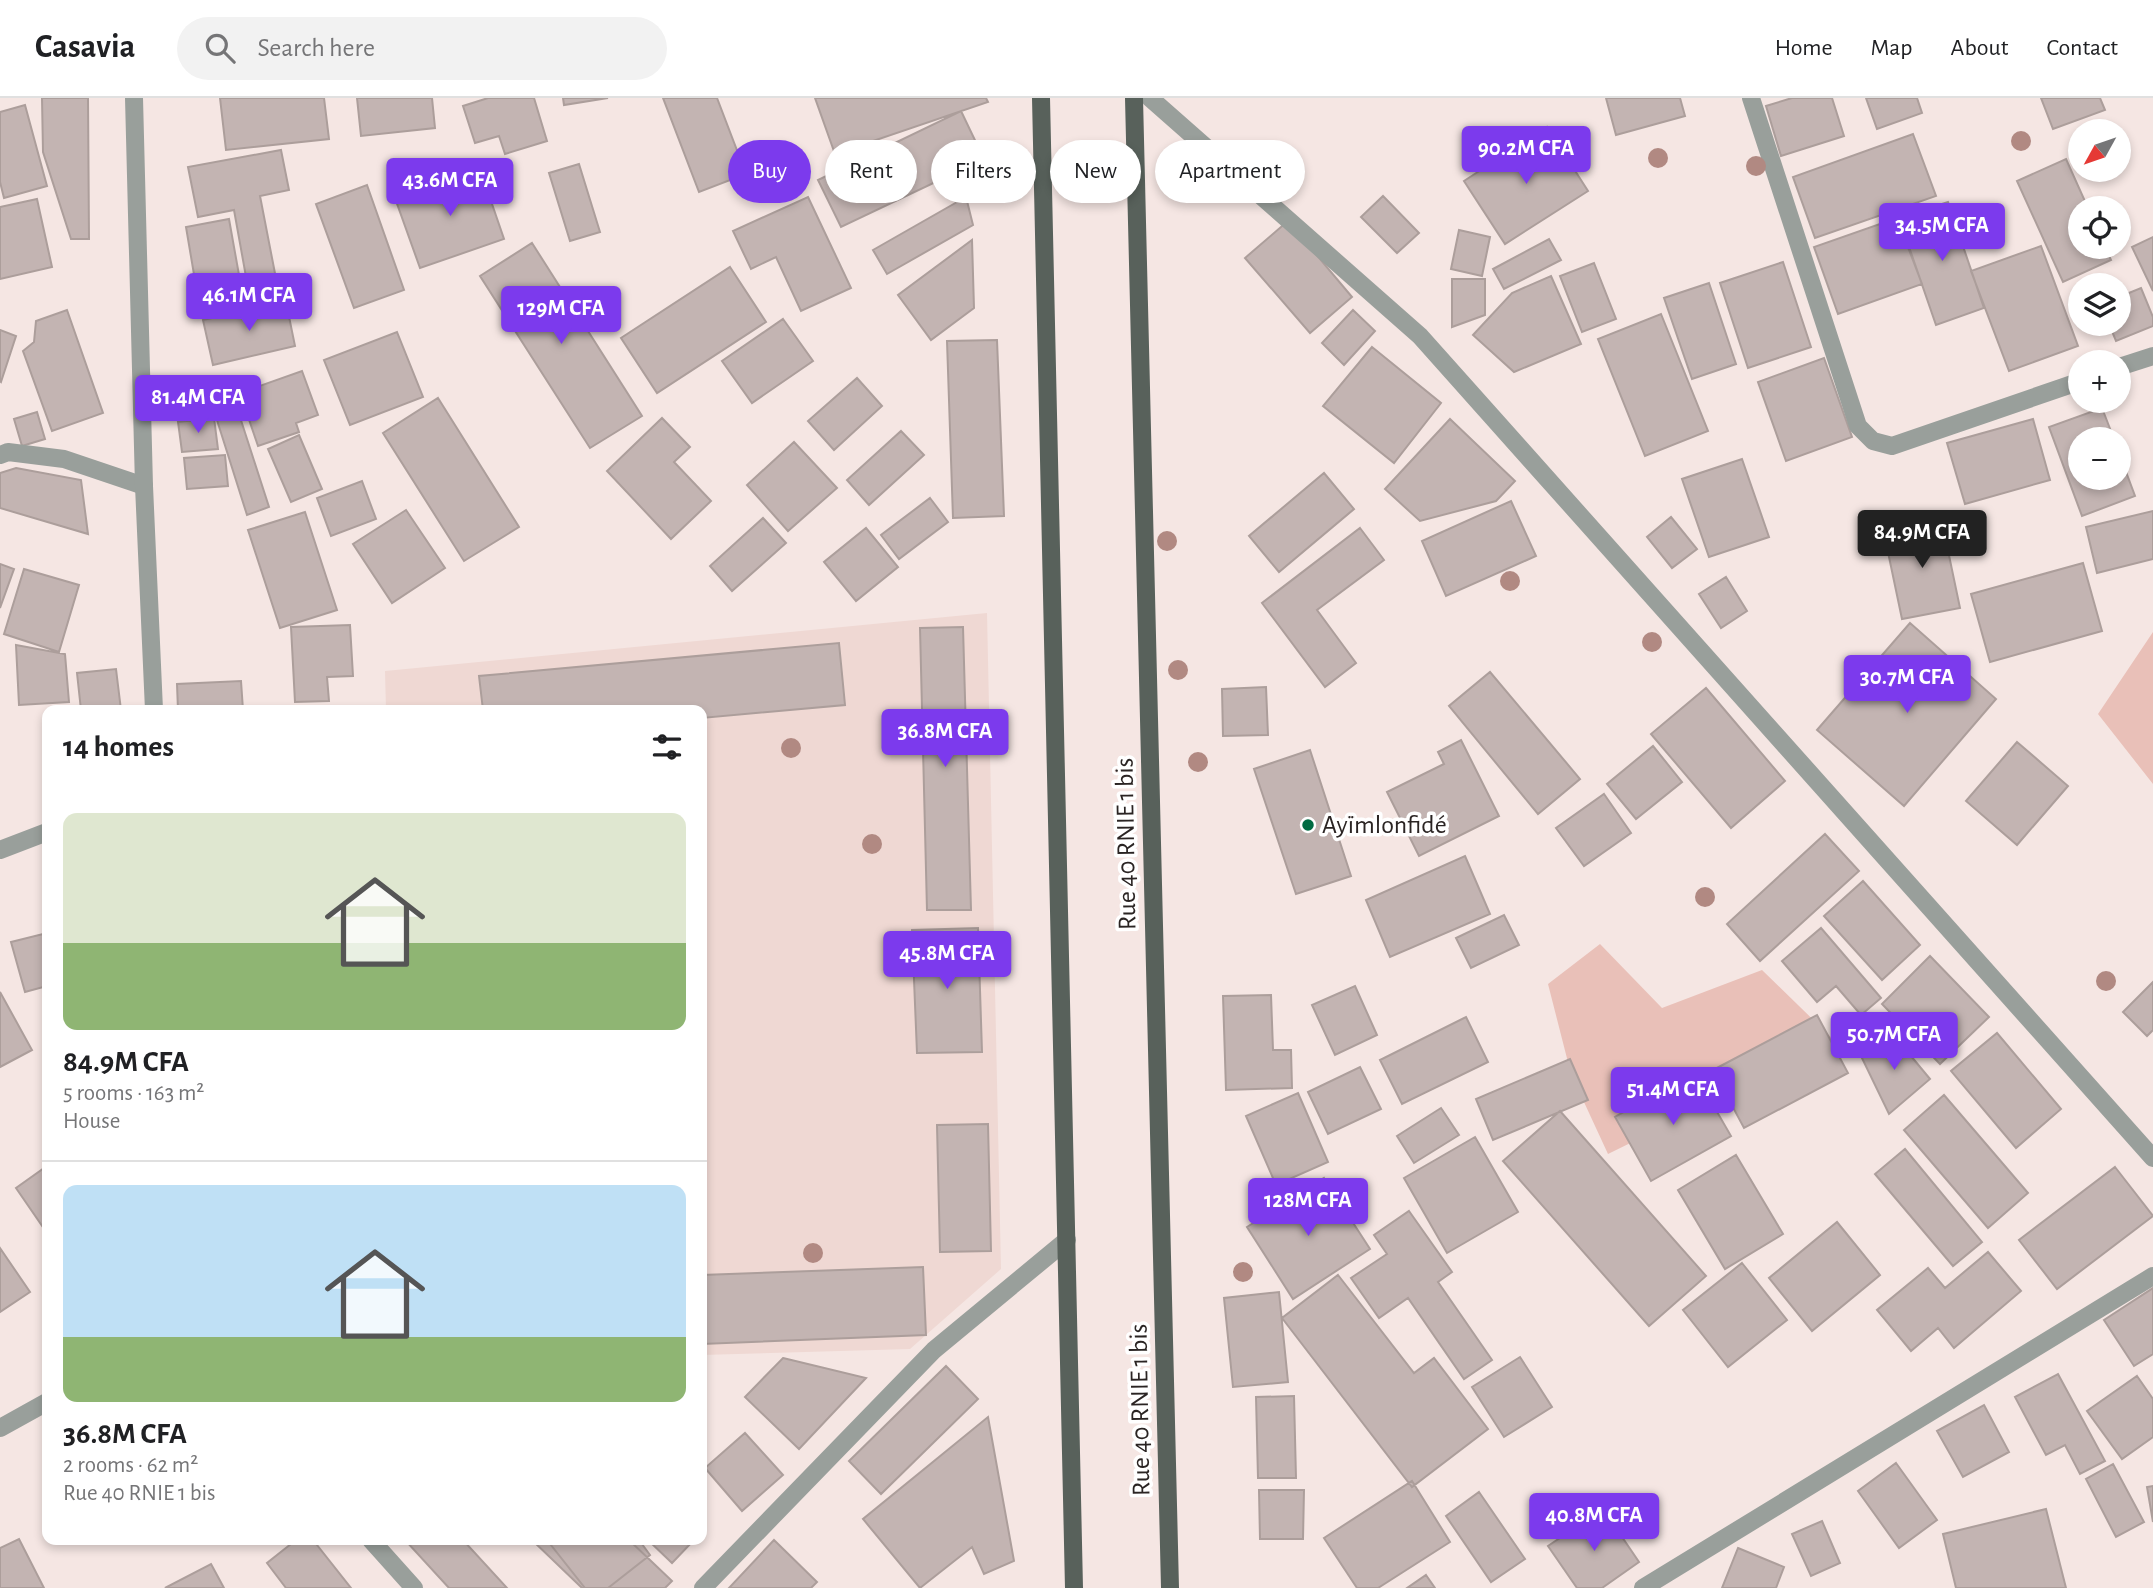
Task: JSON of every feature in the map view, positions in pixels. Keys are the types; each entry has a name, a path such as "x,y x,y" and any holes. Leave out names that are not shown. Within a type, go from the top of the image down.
{"main road":[{"path":"1041,98 1074,1588"},
{"name":"Rue 40 RNIE 1 bis","path":"1133,98 1170,1588"}],"street":[{"path":"134,98 144,486 154,705"},
{"path":"1150,98 1420,336 2153,1158"},
{"path":"1751,98 1858,426 1873,441 1892,446 2068,385"},
{"path":"2131,363 2153,356"},
{"path":"0,455 8,452 64,459 144,486"},
{"path":"0,850 42,834"},
{"path":"703,1588 934,1350 1067,1240"},
{"path":"1643,1588 2153,1276"},
{"path":"0,1428 42,1405"},
{"path":"375,1545 414,1588"}],"shaded area":[{"path":"987,613 1001,1269 910,1349 707,1355 707,705 386,705 385,671"},
{"path":"2153,632 2153,784 2098,714"},
{"path":"1600,944 1662,1008 1762,970 1836,1042 1608,1154 1571,1074 1548,984"}],"building":[{"path":"42,98 88,98 89,239 71,239 43,152"},
{"path":"220,98 324,98 329,139 226,150"},
{"path":"357,98 432,98 435,128 361,136"},
{"path":"488,98 534,98 547,141 505,154 499,136 475,143 463,106"},
{"path":"563,98 608,98 564,105"},
{"path":"663,98 717,98 733,140 728,140 728,181 699,192"},
{"path":"815,98 986,98 988,102 876,140 830,140"},
{"path":"1606,98 1680,98 1685,116 1616,135"},
{"path":"1792,98 1832,98 1844,136 1781,156 1766,106"},
{"path":"1866,98 1917,98 1922,113 1877,129"},
{"path":"2041,98 2100,98 2105,110 2080,119 2068,119 2068,124 2053,129"},
{"path":"25,105 47,186 4,198 0,182 0,112"},
{"path":"961,111 975,140 931,140 931,184 917,191 917,140 901,140"},
{"path":"1547,127 1588,191 1505,244 1464,181"},
{"path":"1913,134 1936,196 1815,238 1793,177"},
{"path":"281,150 289,190 260,196 279,294 250,299 234,210 198,217 188,167"},
{"path":"2066,159 2068,182 2076,182 2083,196 2068,196 2068,259 2111,260 2083,273 2068,273 2068,280 2063,282 2017,181"},
{"path":"579,164 600,232 570,241 549,173"},
{"path":"480,169 504,239 420,268 395,198"},
{"path":"825,177 825,194 818,180"},
{"path":"367,185 404,290 354,308 316,204"},
{"path":"1383,196 1419,233 1397,253 1361,217"},
{"path":"37,199 52,267 0,279 0,207"},
{"path":"1948,202 1984,308 1936,325 1899,218"},
{"path":"795,203 811,203 851,288 801,311 776,257 751,269 733,231"},
{"path":"829,203 891,203 841,227"},
{"path":"955,203 968,203 973,225 887,274 873,250"},
{"path":"1897,218 1922,284 1838,314 1814,247"},
{"path":"229,219 244,303 200,310 186,227"},
{"path":"1288,221 1352,297 1310,333 1245,258"},
{"path":"1459,230 1490,237 1482,276 1451,269"},
{"path":"2153,237 2153,291 2132,247"},
{"path":"1549,239 1561,260 1504,289 1493,269"},
{"path":"972,240 974,308 931,340 898,295"},
{"path":"532,243 642,416 590,448 480,276"},
{"path":"2041,246 2068,319 2068,336 2074,336 2078,346 2009,371 1971,271"},
{"path":"1783,262 1811,347 1748,368 1720,283"},
{"path":"1594,263 1616,319 1582,332 1560,276"},
{"path":"730,267 766,322 657,393 621,338"},
{"path":"1551,276 1581,344 1514,372 1473,335 1512,293"},
{"path":"1452,279 1485,279 1485,315 1452,327"},
{"path":"1709,283 1736,364 1692,379 1664,298"},
{"path":"2141,288 2153,317 2153,326 2131,335 2131,292"},
{"path":"286,302 295,346 213,365 203,320"},
{"path":"67,310 103,413 52,431 23,351 34,342 36,321"},
{"path":"1353,310 1375,331 1344,365 1322,343"},
{"path":"1661,314 1708,431 1645,456 1598,339"},
{"path":"783,319 813,361 752,403 722,361"},
{"path":"0,330 16,336 1,382 0,381"},
{"path":"397,332 423,397 350,425 324,360"},
{"path":"2114,336 2128,336 2116,341"},
{"path":"997,340 1004,516 953,518 947,341"},
{"path":"1372,347 1441,403 1394,463 1323,406"},
{"path":"1824,358 1852,437 1786,461 1758,382"},
{"path":"302,371 318,415 296,423 299,432 258,446 240,393"},
{"path":"857,378 882,406 834,450 808,421"},
{"path":"438,398 519,527 464,561 383,433"},
{"path":"238,411 269,507 247,515 216,417"},
{"path":"37,412 45,439 22,446 14,419"},
{"path":"2088,413 2104,413 2109,427 2068,427 2068,478 2049,427"},
{"path":"214,418 218,449 182,452 178,422"},
{"path":"662,418 690,447 674,462 711,501 671,539 607,471"},
{"path":"1450,419 1515,481 1496,501 1420,521 1385,489"},
{"path":"2033,419 2050,480 1965,504 1947,443"},
{"path":"901,431 924,455 869,505 847,480"},
{"path":"299,435 322,489 291,502 268,449"},
{"path":"794,442 837,488 788,531 747,485"},
{"path":"225,455 228,486 187,489 184,458"},
{"path":"1742,459 1769,537 1709,557 1682,479"},
{"path":"16,468 81,480 88,534 0,508 0,473"},
{"path":"1324,473 1354,509 1279,572 1249,536"},
{"path":"362,481 376,519 331,536 317,498"},
{"path":"2131,485 2135,496 2082,516 2072,490 2131,490"},
{"path":"930,498 948,522 899,559 881,535"},
{"path":"1511,501 1536,556 1446,596 1422,541"},
{"path":"406,510 445,568 392,603 353,544"},
{"path":"2153,511 2153,559 2097,573 2086,527"},
{"path":"305,512 337,610 280,628 248,530"},
{"path":"1671,517 1697,549 1672,568 1647,537"},
{"path":"763,518 786,543 732,591 710,566"},
{"path":"1942,522 1960,608 1902,619 1884,533"},
{"path":"866,528 898,567 856,601 824,562"},
{"path":"1360,528 1384,560 1317,610 1356,663 1325,687 1262,603"},
{"path":"2083,563 2102,631 1990,662 1971,594"},
{"path":"0,564 14,569 0,608"},
{"path":"24,569 79,585 59,652 4,634"},
{"path":"1726,577 1747,611 1721,628 1699,594"},
{"path":"1910,623 1996,699 1904,806 1817,730"},
{"path":"350,625 353,676 327,677 329,701 295,702 291,627"},
{"path":"963,627 971,910 927,910 920,628"},
{"path":"839,643 845,705 707,718 707,705 482,705 479,676"},
{"path":"16,645 65,654 69,702 19,705"},
{"path":"116,669 120,705 80,705 77,673"},
{"path":"1490,672 1580,779 1538,814 1449,706"},
{"path":"241,681 243,705 178,705 177,684"},
{"path":"1266,687 1268,735 1223,736 1222,689"},
{"path":"1706,688 1785,781 1731,828 1651,734"},
{"path":"1461,740 1499,816 1419,856 1387,792 1444,764 1438,752"},
{"path":"2017,742 2068,786 2017,845 1966,801"},
{"path":"1653,746 1682,782 1636,819 1607,784"},
{"path":"1310,750 1351,876 1296,894 1254,769"},
{"path":"1604,794 1631,833 1584,866 1556,828"},
{"path":"1825,834 1859,871 1760,961 1727,924"},
{"path":"1465,856 1490,914 1390,957 1366,900"},
{"path":"1863,881 1920,945 1882,980 1824,916"},
{"path":"1504,915 1519,945 1471,968 1456,938"},
{"path":"978,928 982,1052 917,1053 912,930"},
{"path":"1821,928 1881,998 1861,1015 1836,986 1817,1002 1782,961"},
{"path":"42,934 42,987 25,992 11,942"},
{"path":"1930,956 1989,1017 1940,1064 1882,1004"},
{"path":"2153,982 2153,1030 2147,1036 2123,1012"},
{"path":"1355,986 1377,1035 1335,1055 1312,1005"},
{"path":"0,992 32,1050 0,1067"},
{"path":"1271,995 1273,1050 1291,1050 1292,1088 1226,1090 1223,996"},
{"path":"1817,1015 1848,1073 1744,1128 1713,1070"},
{"path":"1466,1017 1488,1062 1402,1104 1380,1060"},
{"path":"1891,1032 1930,1079 1889,1114 1861,1056"},
{"path":"1997,1033 2061,1109 2016,1148 1951,1071"},
{"path":"1570,1059 1588,1100 1493,1140 1476,1099"},
{"path":"1360,1067 1381,1109 1328,1134 1308,1092"},
{"path":"1694,1072 1731,1136 1651,1181 1615,1117"},
{"path":"1298,1093 1328,1162 1276,1185 1246,1116"},
{"path":"1944,1095 2028,1193 1988,1228 1904,1130"},
{"path":"1441,1108 1459,1135 1414,1163 1397,1136"},
{"path":"1560,1111 1706,1276 1649,1326 1503,1161"},
{"path":"988,1124 991,1251 940,1252 937,1125"},
{"path":"1475,1137 1518,1212 1447,1253 1404,1178"},
{"path":"1905,1149 1982,1242 1953,1266 1875,1174"},
{"path":"1736,1155 1783,1234 1725,1269 1678,1190"},
{"path":"2115,1167 2153,1216 2057,1289 2019,1240"},
{"path":"42,1170 42,1226 16,1188"},
{"path":"1324,1178 1370,1249 1293,1299 1247,1227"},
{"path":"1409,1211 1452,1272 1438,1282 1492,1360 1464,1379 1408,1298 1379,1318 1351,1278 1387,1254 1374,1235"},
{"path":"1837,1222 1880,1275 1812,1331 1769,1278"},
{"path":"0,1248 30,1292 0,1312"},
{"path":"1988,1252 2021,1291 1954,1348 1938,1328 1911,1351 1877,1310 1928,1268 1945,1288"},
{"path":"1742,1263 1787,1320 1728,1367 1683,1310"},
{"path":"923,1267 926,1335 707,1344 707,1275"},
{"path":"1338,1275 1414,1373 1434,1358 1488,1429 1412,1487 1282,1318"},
{"path":"2153,1288 2153,1354 2134,1366 2104,1320"},
{"path":"1279,1292 1288,1382 1233,1387 1224,1298"},
{"path":"1520,1357 1552,1407 1504,1437 1472,1387"},
{"path":"783,1358 866,1378 799,1449 745,1397"},
{"path":"946,1366 978,1399 881,1494 849,1461"},
{"path":"2058,1374 2105,1461 2080,1474 2065,1445 2046,1455 2015,1397"},
{"path":"2137,1376 2153,1399 2153,1437 2122,1459 2087,1411"},
{"path":"1294,1396 1296,1478 1258,1478 1256,1397"},
{"path":"1984,1405 2009,1452 1963,1477 1937,1431"},
{"path":"988,1417 1014,1561 984,1574 972,1547 920,1588 863,1519"},
{"path":"745,1433 783,1475 742,1511 707,1470 707,1466"},
{"path":"1896,1463 1937,1520 1899,1548 1858,1491"},
{"path":"2113,1464 2144,1522 2116,1537 2086,1479"},
{"path":"1412,1481 1450,1542 1378,1588 1357,1588 1324,1538"},
{"path":"2153,1486 2153,1522 2147,1487"},
{"path":"1259,1490 1304,1490 1303,1539 1260,1539"},
{"path":"1479,1492 1525,1559 1491,1582 1446,1516"},
{"path":"1603,1509 1639,1562 1602,1588 1577,1588 1548,1546"},
{"path":"2046,1509 2066,1588 1956,1588 1943,1534"},
{"path":"1822,1521 1840,1563 1811,1576 1792,1534"},
{"path":"19,1539 44,1588 0,1588 0,1548"},
{"path":"774,1540 817,1582 811,1588 729,1588"},
{"path":"290,1545 317,1545 351,1588 286,1588 267,1563"},
{"path":"410,1545 468,1545 507,1588 449,1588"},
{"path":"537,1545 634,1545 672,1581 665,1588 582,1588"},
{"path":"551,1545 643,1545 650,1555 608,1588 585,1588"},
{"path":"653,1545 689,1545 672,1563"},
{"path":"1738,1548 1784,1567 1776,1588 1722,1588"},
{"path":"211,1564 224,1588 165,1588"},
{"path":"1426,1575 1435,1588 1407,1588"}],"place":[{"name":"Ayïmlonfidé","path":"1308,825"}]}
